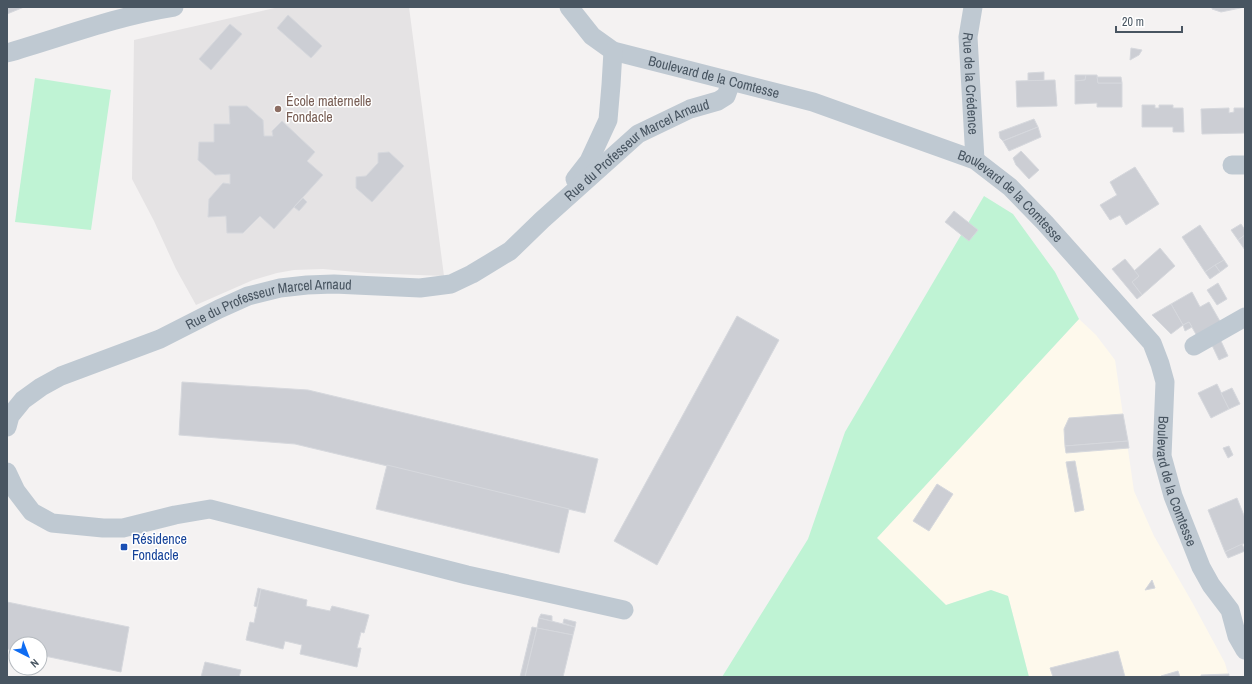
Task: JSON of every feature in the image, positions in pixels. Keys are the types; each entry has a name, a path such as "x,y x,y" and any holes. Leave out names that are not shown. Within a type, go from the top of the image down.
{"street":[{"path":"7,53 153,9 174,7"},
{"name":"Boulevard de la Comtesse","path":"569,7 592,36 613,51 813,102 975,160 1010,187 1040,218 1152,343 1165,382 1162,456 1173,496 1201,567 1211,585 1238,611 1237,636 1245,650"},
{"name":"Rue de la Crédence","path":"973,7 968,37 975,160"},
{"name":"Rue du Professeur Marcel Arnaud","path":"542,220 589,161 608,120 613,51"},
{"name":"Rue du Professeur Marcel Arnaud","path":"7,427 10,416 23,400 41,387 61,376 160,339 248,296 280,288 307,285 334,284 420,288 451,284 472,274 510,251 542,220 638,134 690,109 726,96 731,82"},
{"path":"1194,346 1245,317"},
{"path":"7,472 16,491 32,512 52,523 102,528 123,528 175,515 210,509 467,575 624,610"}],"shaded area":[{"name":"École maternelle Fondacle","path":"279,7 409,7 444,276 367,273 323,269 294,270 253,280 196,305 176,269 154,221 132,179 134,40"},
{"path":"1079,319 1096,335 1115,360 1134,491 1154,536 1225,663 1229,677 1029,677 1008,596 991,590 946,605 877,538"}],"green space":[{"path":"35,78 111,90 91,230 15,222"},
{"path":"984,196 1013,214 1055,272 1079,319 877,538 946,605 991,590 1008,596 1029,677 722,677 808,539 845,432"}],"building":[{"path":"7,7 24,7 7,14"},
{"path":"1212,7 1245,7 1221,12 1212,9"},
{"path":"288,15 322,46 311,58 277,28"},
{"path":"230,24 242,34 211,70 199,59"},
{"path":"1131,48 1142,50 1139,55 1130,60"},
{"path":"1044,72 1044,81 1028,81 1028,73"},
{"path":"1075,75 1086,75 1085,80 1075,81"},
{"path":"1086,75 1097,75 1098,83 1122,83 1122,107 1097,107 1097,103 1075,104 1075,81 1085,80"},
{"path":"1097,77 1121,77 1122,83 1098,83"},
{"path":"1055,80 1057,106 1017,107 1016,81"},
{"path":"1142,105 1155,105 1155,108 1159,108 1159,105 1173,105 1173,108 1183,108 1184,132 1173,132 1173,127 1142,127"},
{"path":"229,106 247,106 263,120 264,136 273,136 272,131 282,121 315,152 307,161 323,175 274,229 260,216 243,233 227,233 226,216 208,217 209,199 223,183 230,184 230,174 215,175 198,160 199,142 214,142 214,124 230,124"},
{"path":"1229,108 1229,113 1234,112 1234,108 1245,108 1245,133 1202,134 1201,109"},
{"path":"1034,119 1038,127 1003,141 1000,138 999,132"},
{"path":"1038,127 1041,137 1009,151 1003,141"},
{"path":"1021,151 1039,170 1029,179 1016,165 1013,158"},
{"path":"389,152 404,166 372,202 356,188 356,177 366,176 378,163 378,153"},
{"path":"1135,167 1159,204 1126,225 1120,215 1110,220 1100,205 1117,195 1110,182"},
{"path":"303,198 307,202 299,211 294,207"},
{"path":"954,211 978,230 969,241 945,222"},
{"path":"1241,224 1245,230 1245,235 1238,240 1231,230"},
{"path":"1200,225 1224,260 1205,272 1182,237"},
{"path":"1245,235 1245,250 1238,240"},
{"path":"1160,248 1175,266 1142,295 1132,282 1139,276 1134,271"},
{"path":"1125,259 1139,276 1132,282 1142,295 1137,299 1112,269"},
{"path":"1224,260 1228,266 1220,272 1215,265"},
{"path":"1215,265 1220,272 1210,279 1205,272"},
{"path":"1218,283 1227,299 1217,305 1207,290"},
{"path":"1192,292 1200,307 1209,302 1221,323 1197,336 1189,322 1183,325 1171,304"},
{"path":"1171,304 1183,325 1171,334 1152,315"},
{"path":"737,316 779,340 657,565 614,541"},
{"path":"1189,322 1192,327 1185,331 1183,325"},
{"path":"1220,339 1228,356 1219,360 1210,341"},
{"path":"182,382 308,390 598,459 585,513 295,444 179,435"},
{"path":"1217,384 1229,409 1211,418 1198,393"},
{"path":"1232,388 1240,404 1229,409 1221,393"},
{"path":"1123,414 1128,441 1065,446 1064,429 1069,418"},
{"path":"1128,441 1129,448 1066,453 1065,446"},
{"path":"1229,446 1233,455 1228,458 1223,448"},
{"path":"1075,461 1084,510 1075,512 1066,462"},
{"path":"387,465 569,509 559,553 376,509"},
{"path":"937,484 953,494 929,531 913,521"},
{"path":"1237,498 1245,518 1245,543 1225,552 1208,510"},
{"path":"1242,544 1245,551 1228,558 1225,552"},
{"path":"1152,580 1155,588 1145,590"},
{"path":"258,588 261,589 257,607 254,606"},
{"path":"261,589 307,600 306,606 330,611 332,606 369,615 364,633 361,632 357,648 361,648 357,667 300,654 302,645 285,641 283,649 246,640 250,622 254,623"},
{"path":"7,602 129,627 121,672 48,657 48,636 8,636 7,649"},
{"path":"541,614 552,616 552,621 539,618"},
{"path":"539,618 575,627 573,635 537,628"},
{"path":"564,619 576,622 575,627 563,623"},
{"path":"532,627 537,628 525,677 520,677"},
{"path":"537,628 573,635 563,677 525,677"},
{"path":"1118,651 1125,677 1053,677 1050,668"},
{"path":"205,662 241,670 239,677 201,677"},
{"path":"1178,671 1180,677 1161,676"},
{"path":"1229,674 1229,677 1201,677 1201,675"}],"place":[{"name":"École maternelle Fondacle","path":"278,109"},
{"name":"Résidence Fondacle","path":"124,547"}]}
